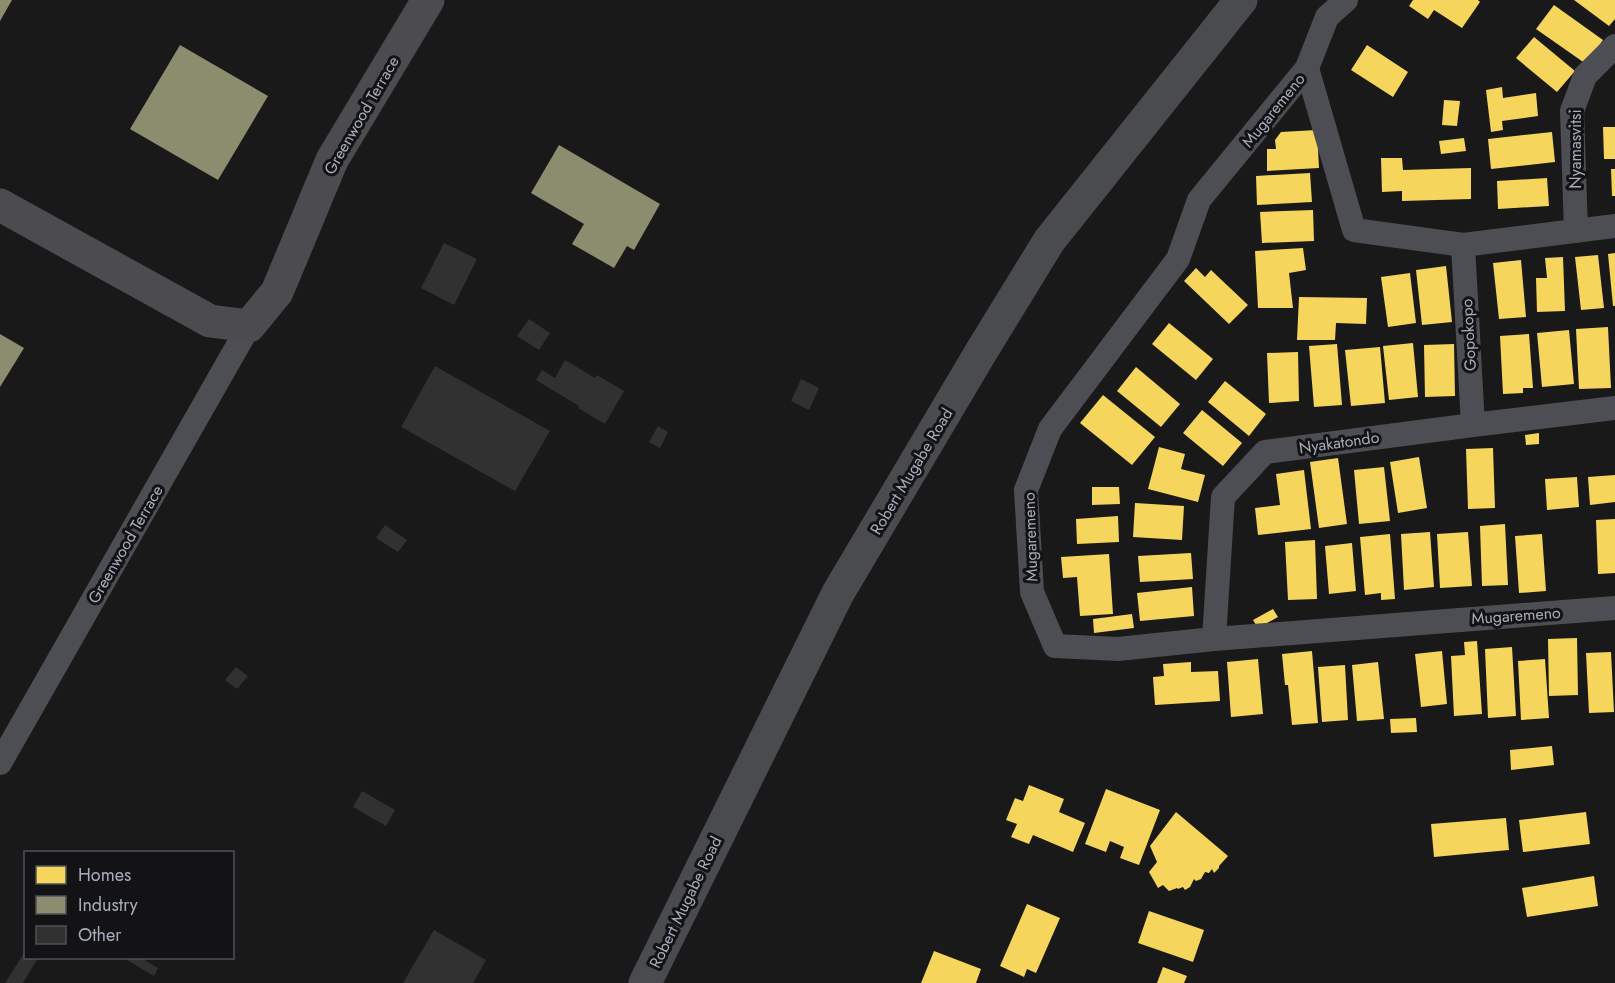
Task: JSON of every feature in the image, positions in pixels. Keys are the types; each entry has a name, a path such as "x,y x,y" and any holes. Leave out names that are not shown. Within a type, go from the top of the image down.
{"main road":[{"name":"Robert Mugabe Road","path":"645,983 838,593 987,342 1049,241 1241,0"}],"street":[{"name":"Greenwood Terrace","path":"0,763 249,326 278,292 332,160 428,0"},
{"name":"Mugaremeno","path":"1346,0 1327,17 1307,68 1199,200 1178,259 1050,429 1026,490 1032,592 1055,646 1118,649 1214,639 1615,608"},
{"name":"Nyamasvitsi","path":"1576,231 1572,111 1585,76 1615,46"},
{"path":"1307,68 1354,230 1463,245 1615,226"},
{"path":"0,205 210,321 249,326"},
{"name":"Gopokopo","path":"1463,245 1473,424"},
{"name":"Nyakatondo","path":"1214,639 1223,497 1265,452 1473,424 1615,408"}],"building: Homes":[{"path":"1413,0 1478,0 1480,2 1462,28 1434,10 1428,19 1409,6"},
{"path":"1574,0 1615,0 1615,19 1609,26"},
{"path":"1554,5 1603,40 1586,64 1536,29"},
{"path":"1534,37 1575,71 1557,92 1516,58"},
{"path":"1367,45 1408,72 1393,97 1351,70"},
{"path":"1502,87 1503,98 1536,93 1538,116 1502,121 1503,130 1491,132 1486,90"},
{"path":"1444,100 1460,101 1457,126 1442,125"},
{"path":"1603,127 1615,127 1615,159 1604,159"},
{"path":"1317,130 1319,168 1267,171 1267,149 1276,149 1275,140 1281,132"},
{"path":"1552,132 1555,162 1491,169 1488,139"},
{"path":"1464,138 1466,151 1441,154 1439,141"},
{"path":"1381,158 1402,158 1403,170 1471,168 1471,199 1402,201 1402,191 1382,192"},
{"path":"1611,169 1615,169 1615,196 1612,196"},
{"path":"1310,173 1312,202 1257,205 1256,176"},
{"path":"1547,178 1549,206 1498,209 1497,181"},
{"path":"1313,210 1314,241 1262,243 1260,212"},
{"path":"1303,248 1306,270 1289,273 1293,308 1258,308 1255,251"},
{"path":"1615,253 1615,306 1613,306 1608,254"},
{"path":"1598,255 1604,308 1581,310 1575,257"},
{"path":"1563,257 1565,311 1537,312 1536,278 1547,278 1545,258"},
{"path":"1521,260 1526,317 1499,319 1493,263"},
{"path":"1446,266 1452,322 1422,325 1416,270"},
{"path":"1196,268 1205,277 1211,270 1248,305 1229,324 1184,281"},
{"path":"1410,273 1416,323 1388,327 1381,277"},
{"path":"1299,297 1367,298 1366,324 1336,323 1335,340 1297,340"},
{"path":"1169,323 1213,359 1196,380 1152,344"},
{"path":"1608,327 1611,388 1579,389 1576,329"},
{"path":"1569,330 1574,384 1542,387 1537,333"},
{"path":"1529,334 1533,388 1523,388 1523,393 1503,394 1500,336"},
{"path":"1413,343 1418,397 1389,400 1383,346"},
{"path":"1337,344 1342,405 1314,407 1309,346"},
{"path":"1454,344 1455,396 1425,397 1424,345"},
{"path":"1380,347 1385,403 1351,406 1345,350"},
{"path":"1298,352 1299,401 1269,403 1267,353"},
{"path":"1136,367 1180,404 1161,427 1117,391"},
{"path":"1225,381 1266,414 1249,436 1208,402"},
{"path":"1103,395 1155,437 1132,465 1080,423"},
{"path":"1202,410 1242,443 1223,466 1183,433"},
{"path":"1539,433 1539,444 1526,445 1525,435"},
{"path":"1159,447 1185,454 1181,469 1205,475 1198,502 1148,489"},
{"path":"1493,448 1495,508 1468,509 1466,449"},
{"path":"1419,457 1427,508 1398,513 1390,462"},
{"path":"1338,458 1347,524 1319,528 1310,462"},
{"path":"1384,467 1390,521 1359,524 1354,470"},
{"path":"1304,470 1311,529 1258,535 1255,508 1280,505 1276,474"},
{"path":"1615,475 1615,502 1590,505 1588,477"},
{"path":"1577,477 1579,507 1547,510 1545,479"},
{"path":"1092,487 1119,487 1120,504 1092,505"},
{"path":"1135,503 1184,506 1182,540 1133,537"},
{"path":"1118,516 1119,542 1077,544 1076,519"},
{"path":"1615,519 1615,573 1598,574 1596,520"},
{"path":"1505,524 1508,585 1482,586 1480,526"},
{"path":"1430,532 1434,587 1404,590 1401,534"},
{"path":"1468,532 1472,586 1440,588 1437,534"},
{"path":"1390,534 1395,599 1381,600 1381,593 1365,595 1360,537"},
{"path":"1542,534 1546,591 1519,593 1515,536"},
{"path":"1315,540 1317,599 1288,600 1285,542"},
{"path":"1352,543 1356,591 1329,594 1325,546"},
{"path":"1191,553 1193,579 1140,582 1138,556"},
{"path":"1109,554 1113,614 1080,616 1077,577 1063,578 1061,557"},
{"path":"1192,587 1194,616 1140,621 1137,593"},
{"path":"1273,609 1278,617 1258,628 1253,620"},
{"path":"1132,614 1134,628 1094,633 1093,619"},
{"path":"1577,638 1578,695 1549,696 1548,639"},
{"path":"1477,641 1482,714 1454,716 1451,656 1465,655 1464,642"},
{"path":"1512,647 1516,716 1488,718 1485,649"},
{"path":"1312,651 1318,723 1292,725 1282,654"},
{"path":"1442,651 1447,704 1421,707 1415,654"},
{"path":"1611,652 1614,712 1589,713 1586,653"},
{"path":"1258,659 1263,714 1231,717 1227,662"},
{"path":"1545,659 1549,718 1521,720 1518,661"},
{"path":"1191,662 1191,672 1218,671 1220,701 1155,705 1153,677 1164,676 1163,664"},
{"path":"1378,662 1384,719 1357,721 1352,665"},
{"path":"1345,665 1348,720 1322,722 1318,667"},
{"path":"1416,718 1417,732 1391,733 1390,719"},
{"path":"1552,746 1554,765 1511,770 1510,750"},
{"path":"1029,785 1064,799 1059,812 1085,823 1073,852 1033,835 1029,844 1011,837 1017,824 1006,820 1015,798 1023,801"},
{"path":"1106,789 1160,810 1139,865 1120,858 1124,847 1110,841 1106,852 1085,844"},
{"path":"1176,812 1228,856 1214,873 1212,869 1209,873 1205,872 1201,879 1196,881 1194,879 1190,887 1185,890 1183,887 1169,891 1163,885 1158,888 1149,872 1157,862 1150,846"},
{"path":"1586,812 1590,844 1523,852 1519,820"},
{"path":"1506,818 1509,850 1434,857 1431,824"},
{"path":"1594,876 1598,906 1527,917 1522,888"},
{"path":"1027,904 1060,918 1036,973 1027,969 1024,977 1000,966"},
{"path":"1149,911 1204,930 1193,962 1138,943"},
{"path":"934,951 981,969 976,983 921,983"},
{"path":"1163,967 1187,976 1184,983 1157,983"}],"building: Industry":[{"path":"0,0 12,0 0,21"},
{"path":"180,45 268,96 218,180 130,129"},
{"path":"559,145 660,204 634,250 627,246 614,268 572,244 584,224 531,193"},
{"path":"0,334 24,348 0,387"}],"building: Other":[{"path":"444,243 477,259 454,305 421,288"},
{"path":"529,319 550,333 539,350 517,336"},
{"path":"565,360 595,378 597,375 624,391 605,424 536,380 542,370 555,378"},
{"path":"435,366 550,431 515,491 401,427"},
{"path":"801,379 819,388 809,410 791,401"},
{"path":"658,426 668,432 660,448 649,442"},
{"path":"385,525 407,540 398,552 376,538"},
{"path":"236,667 248,676 237,689 225,680"},
{"path":"362,791 395,810 386,826 353,807"},
{"path":"434,930 486,960 473,983 403,983"},
{"path":"24,953 24,959 37,959 23,983 5,983"},
{"path":"143,959 158,968 154,976 127,960"}]}
